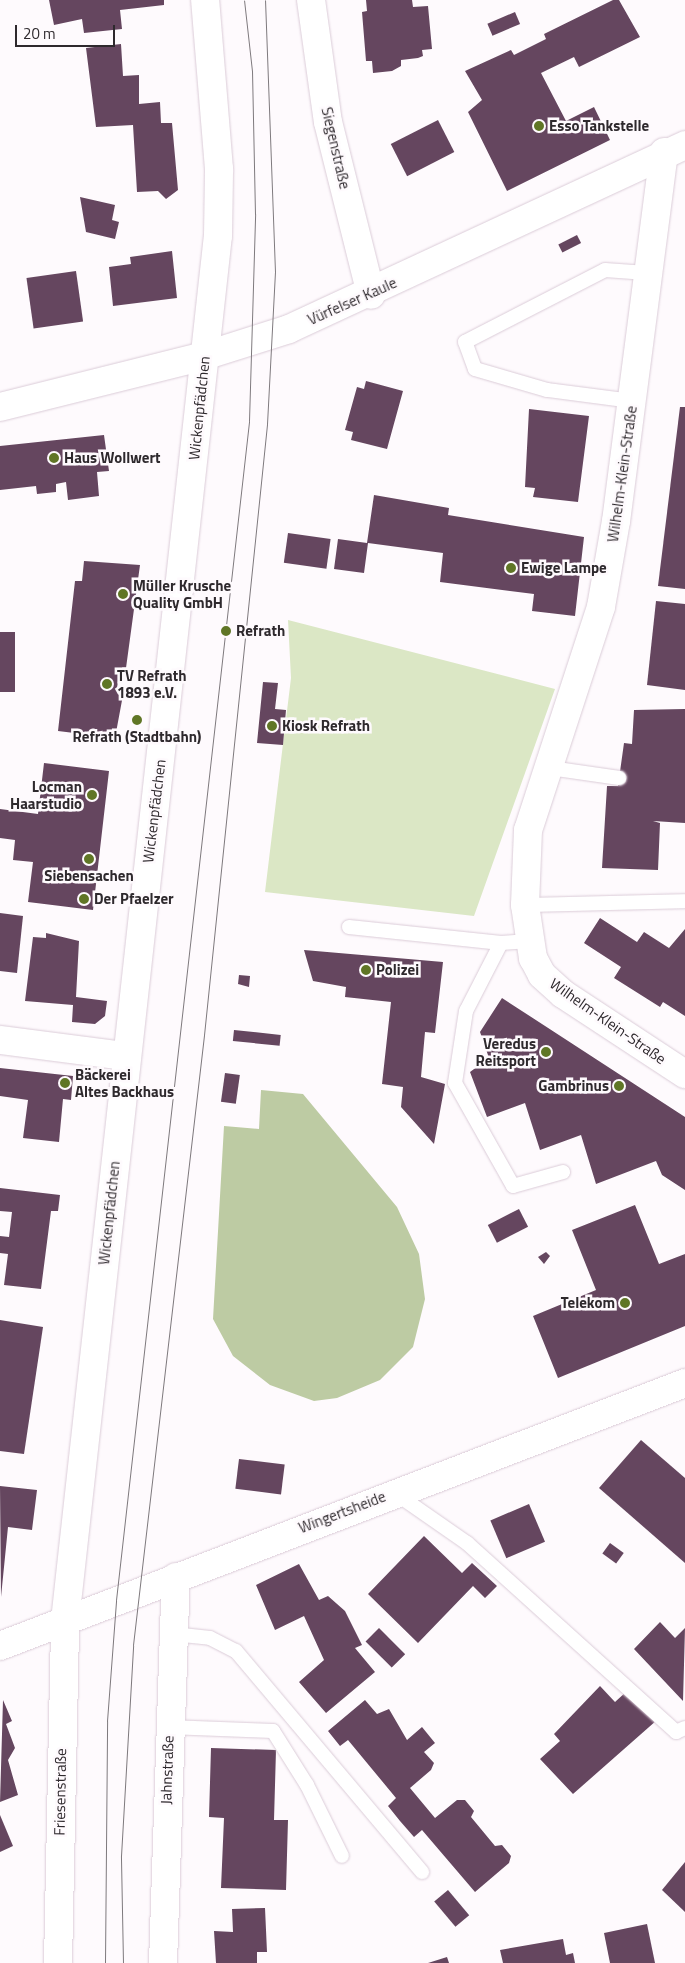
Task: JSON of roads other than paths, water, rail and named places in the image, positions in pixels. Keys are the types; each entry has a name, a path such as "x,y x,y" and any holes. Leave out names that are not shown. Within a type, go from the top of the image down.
{"street":[{"name":"Wickenpfädchen","path":"65,1621 125,1056 218,236 218,188 205,0"},
{"name":"Siegenstraße","path":"311,0 328,122 371,294"},
{"name":"Vürfelser Kaule","path":"0,408 204,356 281,332 371,294 674,148"},
{"name":"Wilhelm-Klein-Straße","path":"674,148 647,273 632,400 601,607 550,768 528,830 525,905 529,941 542,974 563,994 685,1074"},
{"path":"0,1040 125,1056"},
{"name":"Wingertsheide","path":"0,1646 394,1492 685,1383"},
{"name":"Jahnstraße","path":"163,1963 168,1727 176,1577"},
{"name":"Friesenstraße","path":"58,1963 65,1621"}],"lane":[{"path":"632,400 546,390 475,368 466,342 605,270 647,273"},
{"path":"550,768 619,778"},
{"path":"525,905 685,901"},
{"path":"349,927 501,943 529,941"},
{"path":"501,943 466,1011 455,1083 513,1186 563,1172"},
{"path":"394,1492 467,1543 676,1732 685,1728"},
{"path":"173,1634 210,1638 236,1651 422,1872"},
{"path":"168,1727 273,1731 307,1786 342,1856"}],"tram line":[{"path":"105,1963 107,1721 116,1600 249,421 255,214 252,71 244,0"},
{"path":"123,1963 121,1856 133,1645 204,1035 267,424 275,272 265,0"}],"place":[{"name":"Esso Tankstelle","path":"539,126"},
{"name":"Haus Wollwert","path":"54,458"},
{"name":"Ewige Lampe","path":"511,568"},
{"name":"Müller Krusche Quality GmbH","path":"123,594"},
{"name":"Refrath","path":"226,631"},
{"name":"TV Refrath 1893 e.V.","path":"107,684"},
{"name":"Refrath (Stadtbahn)","path":"137,720"},
{"name":"Kiosk Refrath","path":"272,726"},
{"name":"Locman Haarstudio","path":"92,795"},
{"name":"Siebensachen","path":"89,859"},
{"name":"Der Pfaelzer","path":"84,899"},
{"name":"Polizei","path":"366,970"},
{"name":"Veredus Reitsport","path":"546,1052"},
{"name":"Bäckerei Altes Backhaus","path":"65,1083"},
{"name":"Gambrinus","path":"619,1086"},
{"name":"Telekom","path":"625,1303"}]}
